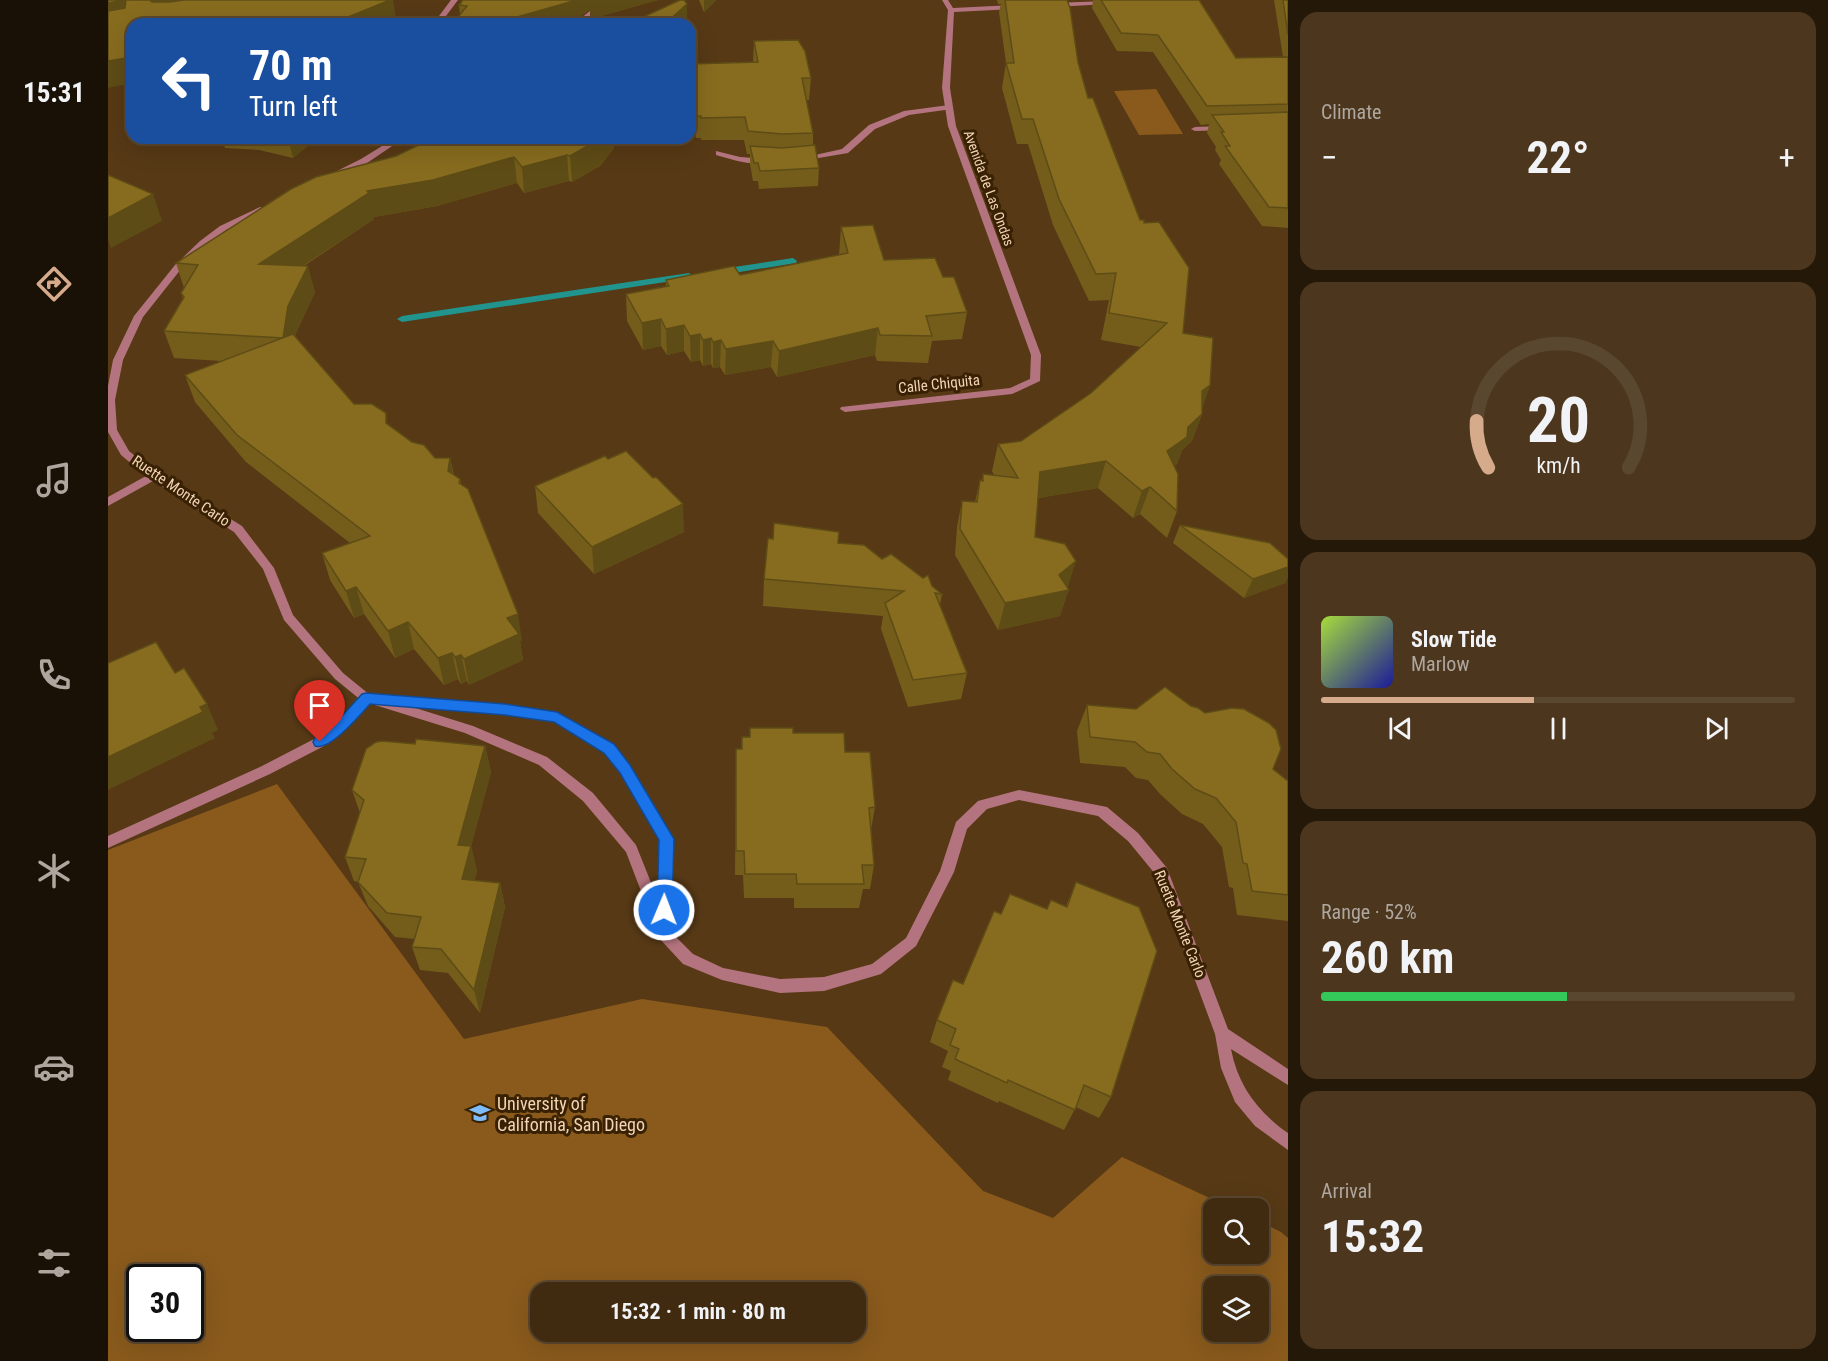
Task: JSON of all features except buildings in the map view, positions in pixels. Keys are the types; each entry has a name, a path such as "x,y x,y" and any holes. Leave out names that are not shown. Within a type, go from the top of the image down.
{"street":[{"path":"441,18 455,0"},
{"path":"584,18 607,0"},
{"path":"945,0 951,10 1022,6"},
{"path":"1046,6 1118,3"},
{"name":"Avenida de Las Ondas","path":"951,10 946,88 952,126 1036,354 1035,381"},
{"path":"791,160 814,159 845,151 873,127 890,119 907,113 949,107"},
{"path":"1195,129 1230,128"},
{"path":"321,181 364,161 391,144"},
{"path":"719,153 739,159 779,161"},
{"name":"Ruette Monte Carlo","path":"278,202 224,228 202,243 178,267 139,316 118,360 110,400 112,430 125,453 153,476 238,529 268,568 288,617 339,676 366,698 469,729 543,761 588,796 631,849 664,934 687,959 722,974 780,986 824,984 876,969 911,942 947,872 960,826 983,805 1019,795 1102,811 1133,837 1162,872 1222,1034 1225,1061 1233,1084 1246,1107 1270,1130 1288,1142"},
{"name":"Calle Chiquita","path":"845,409 1012,391 1035,381"},
{"path":"108,502 153,476"},
{"path":"108,842 266,770 320,742 346,720 366,698 505,709 557,717 609,748 625,769 666,839 664,934"},
{"path":"1222,1034 1288,1078"}],"shaded area":[{"path":"1156,89 1183,134 1139,135 1114,91"},
{"name":"University of California, San Diego","path":"277,784 464,1039 642,999 827,1027 983,1191 1053,1218 1122,1157 1210,1198 1203,1198 1203,1264 1269,1264 1269,1226 1288,1238 1288,1361 108,1361 108,850"}],"waterway":[{"path":"721,272 793,261"},
{"path":"402,319 689,276"}],"place":[{"name":"University of California, San Diego","path":"480,1113"}],"route":[{"path":"320,742 346,720 366,698 505,709 557,717 609,748 625,769 666,839 664,910"}]}
